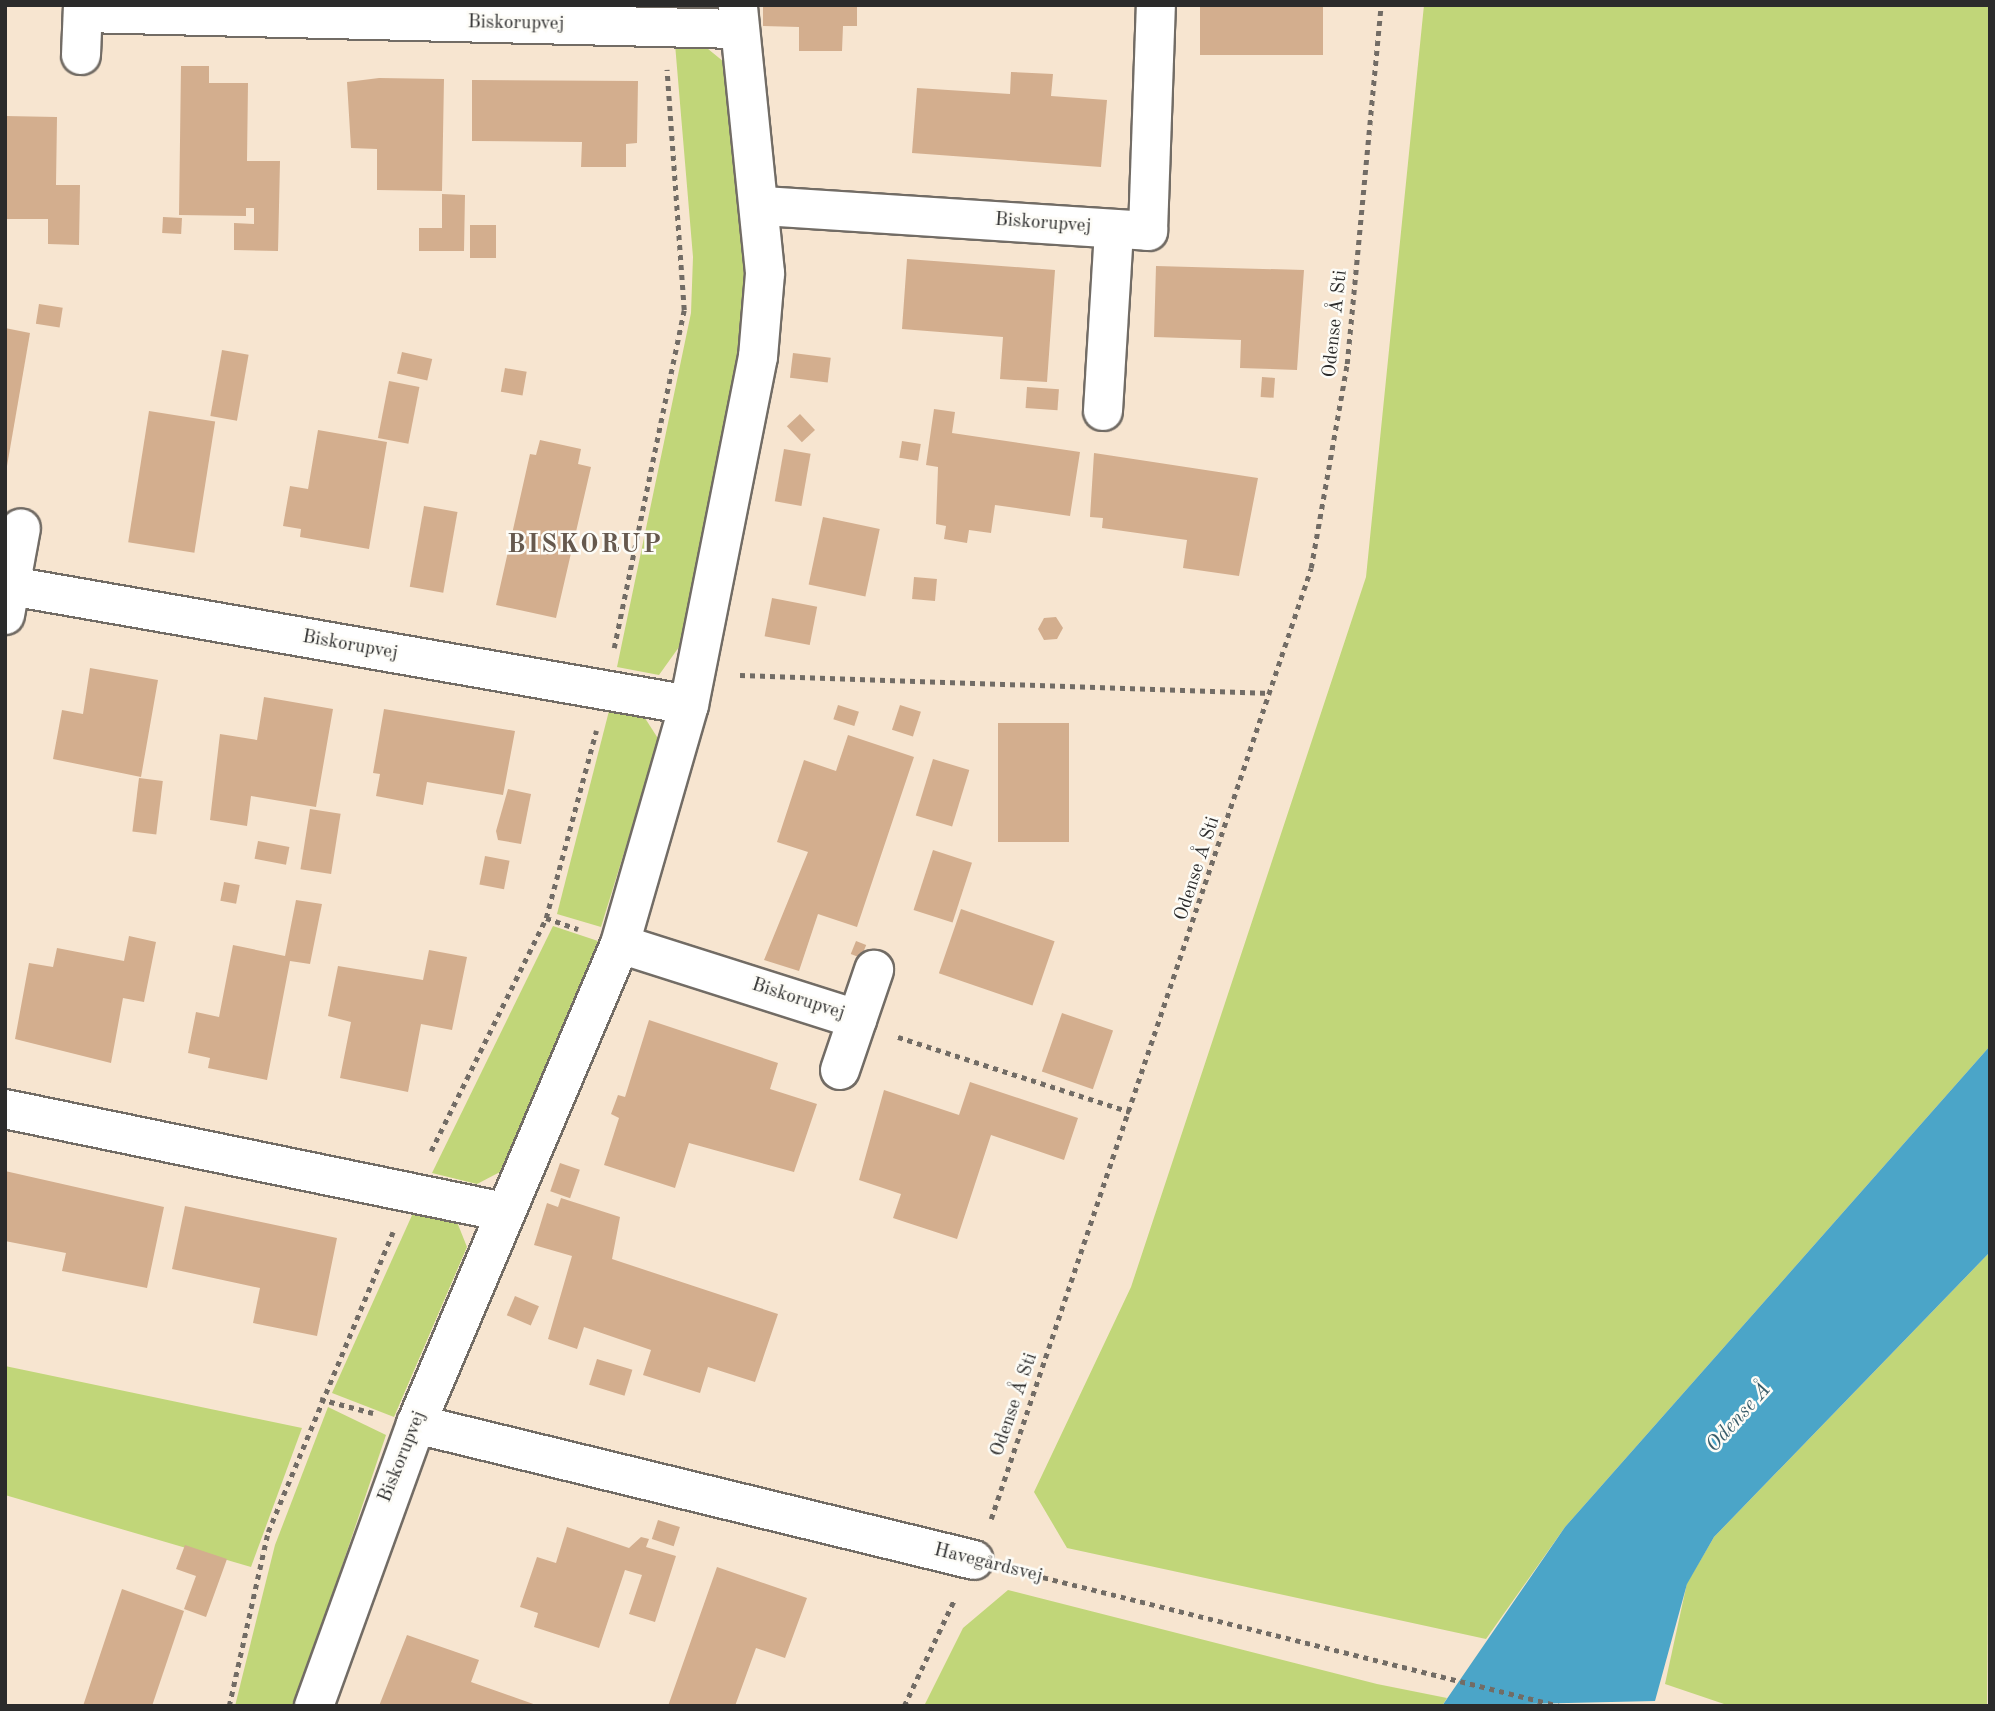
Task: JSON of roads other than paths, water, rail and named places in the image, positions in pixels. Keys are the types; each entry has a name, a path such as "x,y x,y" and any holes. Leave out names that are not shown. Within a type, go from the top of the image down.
{"street":[{"name":"Biskorupvej","path":"763,206 1148,231 1156,5"},
{"name":"Biskorupvej","path":"81,55 83,9 664,27 738,17 763,206 758,357 692,690 620,944 416,1424 314,1706"},
{"name":"Biskorupvej","path":"1103,411 1114,229"},
{"name":"Biskorupvej","path":"21,528 8,601 606,690 692,690"},
{"name":"Biskorupvej","path":"620,944 856,1021"},
{"name":"Biskorupvej","path":"840,1070 874,971"},
{"path":"5,1109 504,1212"},
{"name":"Havegårdsvej","path":"416,1424 974,1560"}],"water":[{"name":"Odense Å","path":"1990,1046 1990,1252 1714,1537 1687,1584 1655,1701 1442,1706 1565,1527"}],"district":[{"name":"BISKORUP","path":"585,546"}]}
